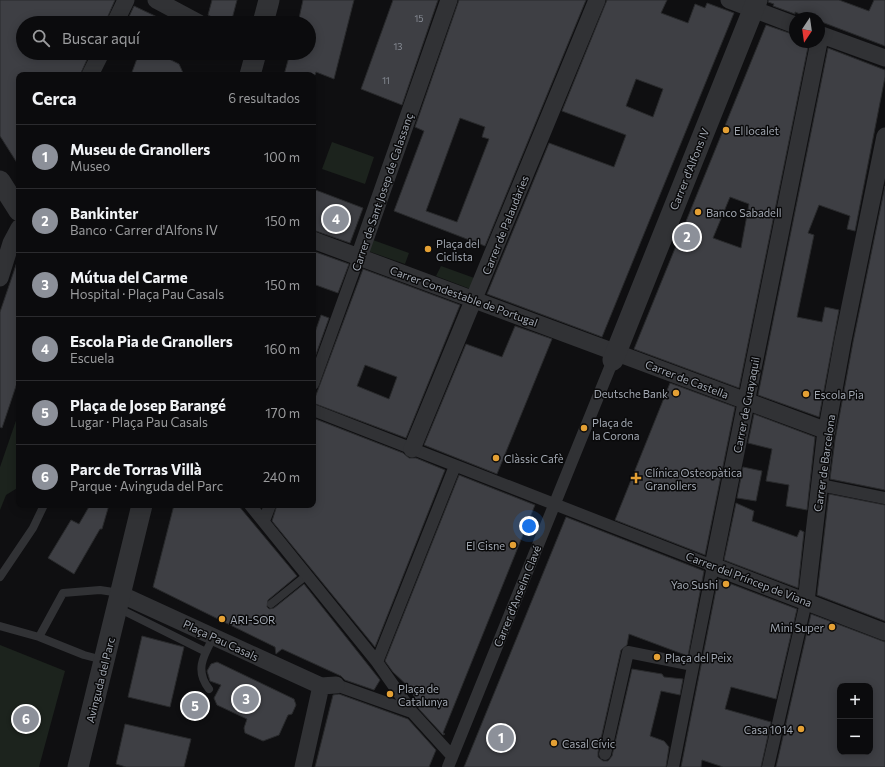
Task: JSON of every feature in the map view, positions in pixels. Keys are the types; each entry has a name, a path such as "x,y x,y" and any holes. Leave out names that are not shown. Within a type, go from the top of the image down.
{"street":[{"path":"118,16 126,0"},
{"path":"156,0 186,16"},
{"path":"266,16 269,0"},
{"name":"Carrer de Sant Josep de Calassanç","path":"316,376 449,0"},
{"name":"Carrer de Palaudàries","path":"412,449 597,0"},
{"path":"729,0 755,5 789,22"},
{"name":"Carrer d'Alfons IV","path":"614,356 755,5"},
{"path":"825,40 885,58"},
{"name":"Carrer de Guayaquil","path":"673,767 817,48"},
{"path":"92,72 98,60"},
{"path":"251,72 254,60"},
{"name":"Carrer de Barcelona","path":"768,767 806,602 827,431 843,340 885,136"},
{"path":"0,181 16,206"},
{"path":"0,278 11,243 16,234"},
{"name":"Carrer Condestable de Portugal","path":"316,241 474,299 614,356"},
{"name":"Carrer de Castella","path":"614,356 827,431"},
{"name":"Carrer d'Anselm Clavé","path":"450,762 614,356"},
{"path":"316,411 554,503"},
{"path":"377,662 455,466"},
{"path":"820,485 885,498"},
{"name":"Carrer del Príncep de Viana","path":"554,503 612,527 885,632"},
{"name":"Avinguda del Parc","path":"78,767 141,508"},
{"path":"253,508 377,662 412,712 450,762"},
{"path":"264,520 269,508"},
{"name":"Plaça Pau Casals","path":"119,601 214,636 329,686"},
{"path":"605,754 628,652 693,665"},
{"path":"303,767 329,686 412,712"},
{"path":"387,703 397,691"}],"lane":[{"path":"0,577 33,528 43,508"},
{"path":"271,604 308,575"},
{"path":"39,636 63,593 100,590 206,652"},
{"path":"0,626 39,636 84,656 105,660"},
{"path":"209,689 202,681 201,666 214,636"}],"shaded area":[{"path":"332,142 374,157 365,184 322,169"},
{"path":"373,240 409,253 405,264 368,251"},
{"path":"441,266 477,279 473,290 436,276"},
{"path":"16,421 16,489 6,495 0,510 0,467"},
{"path":"0,645 65,671 39,767 0,767"}],"building":[{"path":"0,0 115,0 108,16 16,16 16,60 87,60 81,72 16,72 16,161 0,136"},
{"path":"212,0 237,0 233,16 208,15"},
{"path":"303,0 354,0 334,79 316,72 285,72 288,60 316,60 316,16 300,16"},
{"path":"393,0 438,0 402,105 361,89"},
{"path":"459,0 586,0 485,246 394,211 424,131 415,127","holes":["460,118 485,127 482,137 489,139 457,222 426,211"]},
{"path":"607,0 667,0 661,13 688,23 695,4 705,8 707,3 734,13 602,337 487,294 549,143 614,167 626,135 562,111","holes":["636,79 663,89 653,117 626,106"]},
{"path":"769,0 839,0 869,11 874,0 885,0 885,46 825,23 825,12 790,12 773,6 774,4 768,2"},
{"path":"134,6 155,16 129,16"},
{"path":"766,25 789,33 789,48 808,48 739,388 634,349","holes":["730,197 749,204 741,248 713,238"]},
{"path":"828,48 885,70 885,77 855,231 847,229 850,216 819,205 808,233 814,235 797,317 822,322 825,307 839,310 819,417 758,395"},
{"path":"136,60 171,60 179,64 183,72 132,72"},
{"path":"885,186 885,490 830,479 835,440 853,342"},
{"path":"316,190 363,208 350,243 316,231"},
{"path":"316,252 349,264 338,293 316,285"},
{"path":"16,265 16,386 2,428 0,427 0,312"},
{"path":"363,269 460,305 406,438 316,404 316,395","holes":["365,365 397,377 389,399 357,386"]},
{"path":"321,315 329,318 316,354 316,329"},
{"path":"515,326 552,339 497,474 424,445 466,344 502,357"},
{"path":"670,383 735,407 705,555 615,520"},
{"path":"754,414 815,437 807,510 786,506 789,485 766,481 772,449 748,443"},
{"path":"316,419 403,453 409,458 416,458 445,470 375,647 272,521 276,508 316,508"},
{"path":"743,467 762,471 756,501 737,498"},
{"path":"459,475 535,505 443,733 445,734 443,735 419,709 411,689 393,672 385,661"},
{"path":"829,494 885,505 885,621 817,595"},
{"path":"736,503 754,511 752,521 797,537 800,530 804,532 798,588 724,560"},
{"path":"88,508 108,508 102,529 100,529 74,574 48,558 71,520 79,524"},
{"path":"173,508 240,508 297,576 268,600 267,607 269,609 274,608 304,584 380,680 374,690 345,680 341,676 282,649 276,654 275,647 153,587"},
{"path":"566,517 704,571 688,656 629,634 627,645 621,650 598,752 598,757 603,761 608,761 612,756 632,669 662,674 664,677 683,679 680,695 661,691 650,736 664,741 669,747 666,767 464,767"},
{"path":"718,579 797,609 776,699 731,687 725,709 771,722 761,767 723,767 702,760 701,767 681,767"},
{"path":"811,614 885,642 885,767 776,767"},
{"path":"142,636 184,647 170,707 128,697"},
{"path":"217,662 294,699 296,705 292,714 288,715 279,735 263,741 245,733 244,728 247,719 217,705 214,698 221,685 210,681 207,671 211,664"},
{"path":"339,694 408,719 436,750 429,767 315,767 333,695"},
{"path":"125,724 191,739 184,767 126,767 116,764"}],"place":[{"name":"El localet","path":"726,130"},
{"name":"Banco Sabadell","path":"698,212"},
{"name":"Escola Pia de Granollers","path":"336,219"},
{"name":"Bankinter","path":"687,237"},
{"name":"Plaça del Ciclista","path":"428,249"},
{"name":"Deutsche Bank","path":"676,393"},
{"name":"Escola Pia","path":"806,394"},
{"name":"Plaça de la Corona","path":"584,428"},
{"name":"Clàssic Cafè","path":"496,458"},
{"name":"Clínica Osteopàtica Granollers","path":"636,478"},
{"name":"El Cisne","path":"513,545"},
{"name":"Yao Sushi","path":"726,584"},
{"name":"ARI-SOR","path":"222,619"},
{"name":"Mini Super","path":"832,627"},
{"name":"Plaça del Peix","path":"657,657"},
{"name":"Plaça de Catalunya","path":"390,694"},
{"name":"Mútua del Carme","path":"246,699"},
{"name":"Plaça de Josep Barangé","path":"195,706"},
{"name":"Parc de Torras Villà","path":"26,719"},
{"name":"Casa 1014","path":"801,729"},
{"name":"Museu de Granollers","path":"501,738"},
{"name":"Casal Cívic","path":"554,743"}]}
